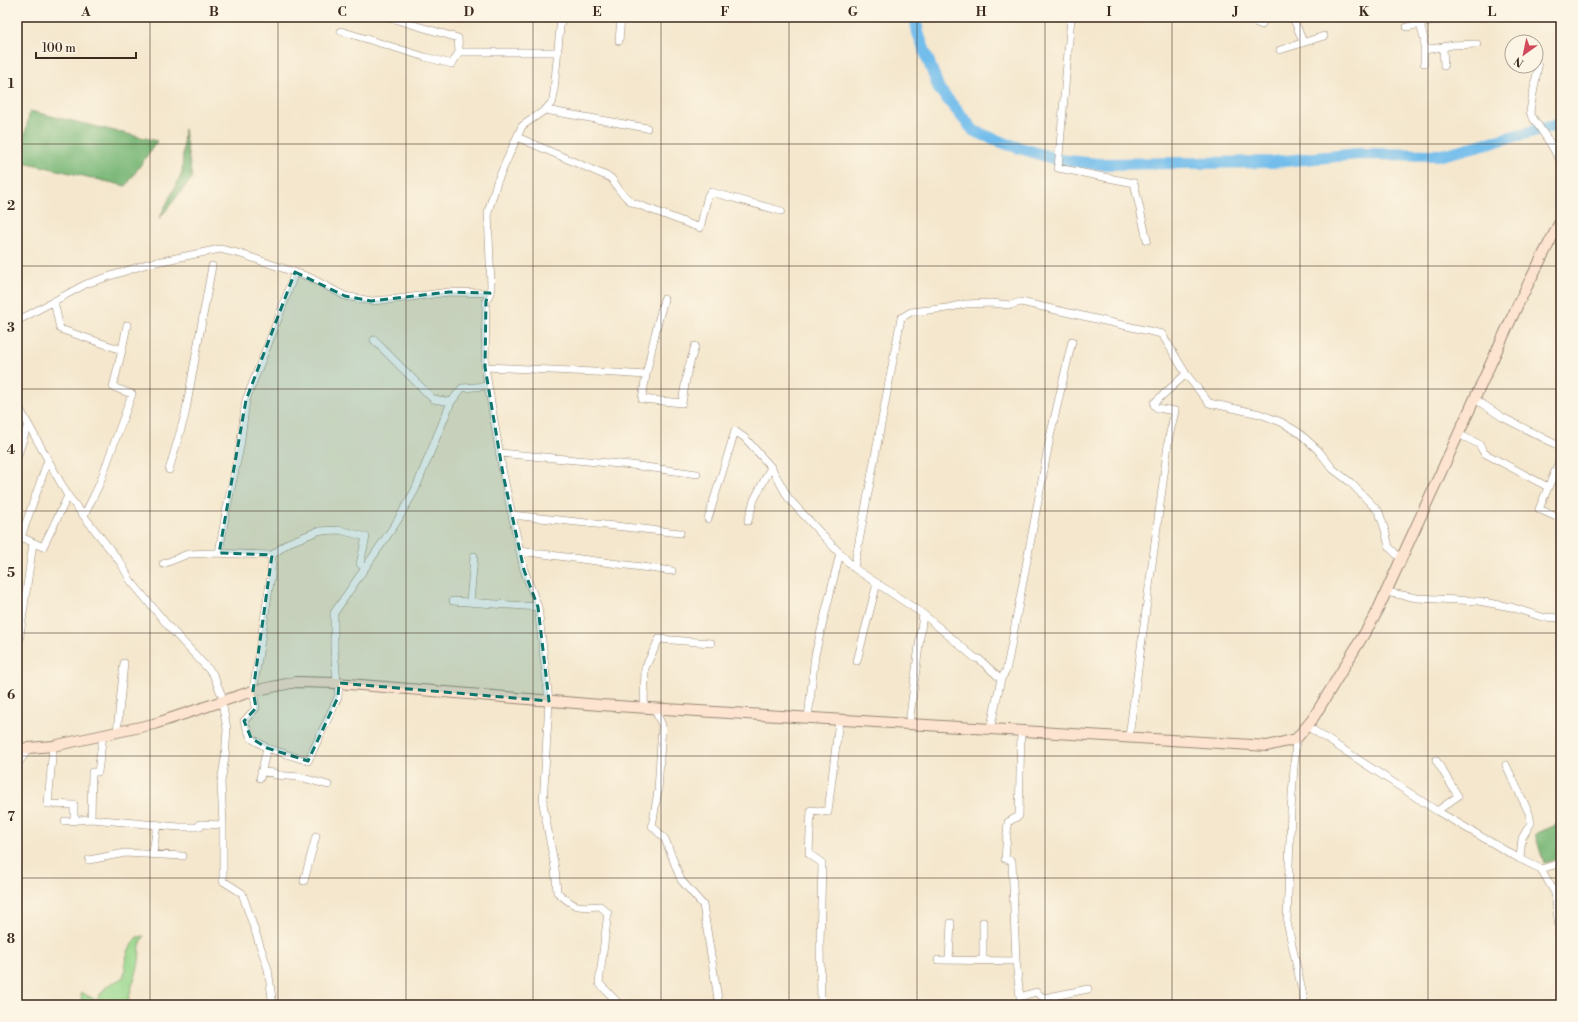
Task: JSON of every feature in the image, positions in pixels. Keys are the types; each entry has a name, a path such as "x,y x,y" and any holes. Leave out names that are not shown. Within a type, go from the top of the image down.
{"main road":[{"path":"17,749 53,746 154,724 253,691 296,682 338,683 649,708 1267,746 1296,739 1307,726 1375,616 1519,302 1561,220"}],"street":[{"path":"341,31 452,64 459,52 458,38 387,17"},
{"path":"561,17 553,101 545,110 522,126 497,182 488,212 490,293 486,302 485,367 499,453 524,570 538,607 549,701 543,804 556,868 557,892 580,907 600,906 608,913 599,983 620,1005"},
{"path":"619,41 621,17"},
{"path":"1071,17 1058,168 1134,183 1147,240"},
{"path":"1242,17 1262,25"},
{"path":"1293,17 1303,42"},
{"path":"1407,27 1451,17"},
{"path":"1420,24 1424,39 1424,63"},
{"path":"1280,50 1324,36"},
{"path":"1424,50 1452,45 1477,44"},
{"path":"1443,47 1444,66"},
{"path":"459,52 558,52"},
{"path":"1537,74 1530,111 1533,119 1561,162"},
{"path":"545,110 647,128"},
{"path":"517,138 611,178 620,191 631,202 700,228 708,195 711,192 781,212"},
{"path":"17,321 86,284 147,264 220,249 241,254 309,277 345,296 371,301 449,292 490,293"},
{"path":"170,470 185,415 212,266"},
{"path":"219,553 240,447 246,400 295,272"},
{"path":"664,299 654,334 642,399 682,403 687,373 695,346"},
{"path":"54,301 60,329 122,350"},
{"path":"854,568 901,318 911,312 991,302 1010,305 1021,302 1162,334 1186,374 1210,403 1260,414 1281,422 1298,432 1318,450 1333,469 1350,482 1379,512 1389,547 1401,559"},
{"path":"84,516 99,485 132,394 113,387 127,325"},
{"path":"374,340 433,399 451,402"},
{"path":"990,730 1001,680 1006,671 1009,657 1050,437 1072,341"},
{"path":"485,367 646,375"},
{"path":"1129,737 1169,437 1175,411 1157,408 1154,403 1186,374"},
{"path":"272,555 271,576 253,691 256,708 244,721 251,738 267,748 308,761 338,697 334,648 334,613 396,523 415,490 451,402 462,388 488,386"},
{"path":"1475,399 1502,417 1561,447"},
{"path":"17,404 68,496 121,563 130,580 170,628 212,674 223,701 227,730 225,758 221,782 223,881 242,893 268,969 273,1005"},
{"path":"17,458 28,424"},
{"path":"708,518 735,431 749,442 771,467 789,498 854,568 923,614 975,658 979,659 1001,680"},
{"path":"1458,434 1479,444 1484,453 1548,487"},
{"path":"499,453 631,465 697,474"},
{"path":"1561,457 1539,509 1561,519"},
{"path":"48,460 19,537 43,547 68,496"},
{"path":"748,521 754,500 771,467"},
{"path":"512,515 680,533"},
{"path":"163,564 188,554 219,553 272,555 288,542 318,531 340,530 366,537 360,564 365,568"},
{"path":"17,656 33,543"},
{"path":"520,551 672,571"},
{"path":"808,718 815,655 840,553"},
{"path":"470,602 474,556"},
{"path":"857,661 877,583"},
{"path":"1386,592 1417,598 1478,601 1511,607 1542,617 1561,618"},
{"path":"453,601 538,607"},
{"path":"909,724 923,614"},
{"path":"711,642 659,639 645,668 649,708 662,725 658,791 652,826 665,839 682,880 703,905 719,1005"},
{"path":"117,732 124,663"},
{"path":"821,1005 820,943 822,863 809,854 811,810 828,812 839,720"},
{"path":"1307,726 1437,811 1520,859 1541,869 1555,893 1561,946"},
{"path":"1021,731 1019,816 1008,822 1005,859 1012,861 1016,961 1020,997 1036,992 1044,998 1088,989"},
{"path":"91,819 92,772 98,772 103,735"},
{"path":"1296,739 1291,810 1287,922 1304,1000 1302,1005"},
{"path":"53,746 48,804 74,804 74,820"},
{"path":"267,748 260,775 275,773 275,775 300,777 328,785"},
{"path":"17,765 28,750"},
{"path":"1436,760 1458,796 1437,811"},
{"path":"1506,766 1529,813 1531,823 1522,838 1520,859"},
{"path":"65,821 91,819 179,827 200,827 200,824 223,825"},
{"path":"153,853 157,824"},
{"path":"304,881 316,836"},
{"path":"89,860 125,853 153,853 183,856"},
{"path":"1541,869 1561,863"},
{"path":"983,922 983,960"},
{"path":"949,960 951,923"},
{"path":"938,960 1016,961"}],"highlighted area":[{"path":"295,272 345,296 371,301 449,292 490,293 486,301 485,367 503,474 524,570 538,607 549,701 339,683 338,697 308,761 267,748 251,738 244,721 256,708 253,691 272,555 219,553 246,400"}],"green space":[{"path":"30,111 157,141 126,186 19,161"},
{"path":"184,129 192,178 159,219 182,173"},
{"path":"1561,823 1561,858 1544,863 1535,834"},
{"path":"144,936 140,946 138,967 128,1005 82,1005 81,992 97,1001 107,986 123,978 126,958 131,946 137,937"}],"waterway":[{"path":"915,17 918,33 939,89 974,131 1004,143 1059,160 1098,164 1273,162 1358,154 1442,155 1561,124"}]}
